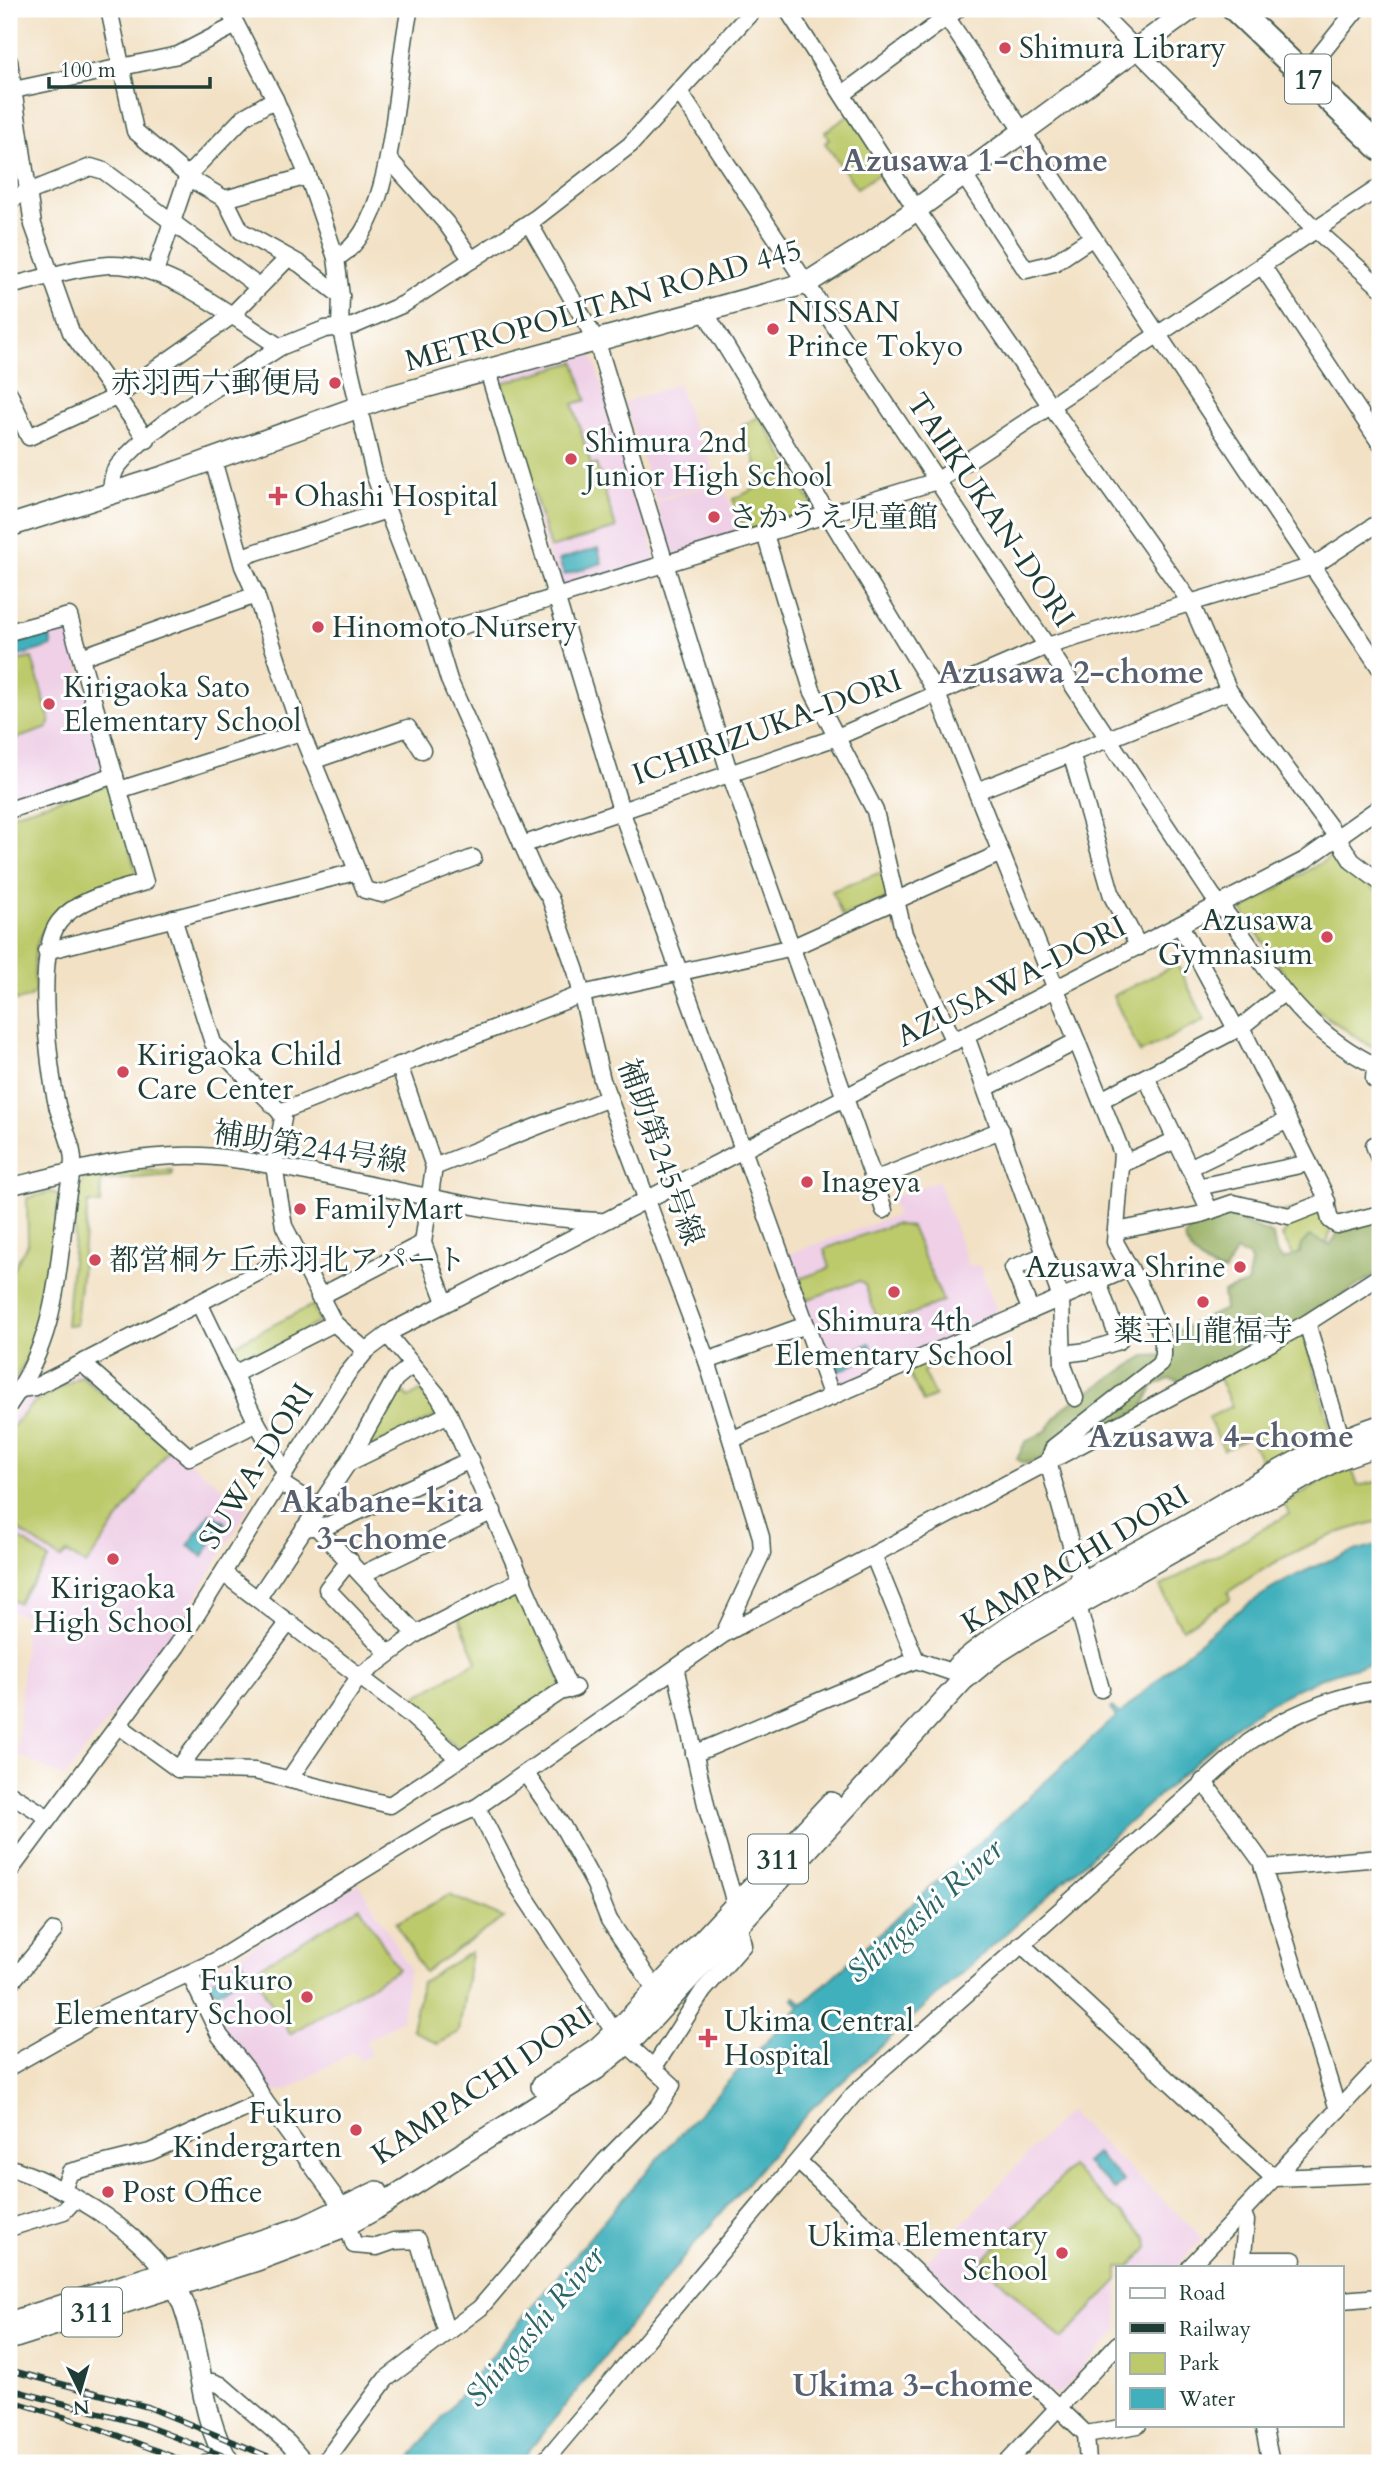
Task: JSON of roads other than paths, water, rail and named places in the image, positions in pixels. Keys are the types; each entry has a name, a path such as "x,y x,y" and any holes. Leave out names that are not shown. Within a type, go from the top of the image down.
{"highway":[{"name":"17","path":"1235,9 1380,148"},
{"name":"17","path":"1257,9 1311,66 1380,131"}],"main road":[{"name":"METROPOLITAN ROAD 445","path":"9,526 214,460 361,407 486,368 597,342 807,283 916,209 1191,9"},
{"name":"KAMPACHI DORI","path":"621,2038 656,1990 737,1915 951,1672 981,1646 1380,1426"},
{"name":"KAMPACHI DORI","path":"1344,1448 1380,1444"},
{"name":"KAMPACHI DORI","path":"171,2279 303,2244 345,2218 372,2195 621,2038 963,1680 1079,1594"},
{"name":"311","path":"9,2323 171,2279"},
{"name":"311","path":"9,2339 171,2279"},
{"path":"171,2279 182,2298 220,2461"}],"street":[{"path":"109,9 135,131 188,175 225,199 242,231 288,258 341,296"},
{"name":"補助第245号線","path":"9,2067 106,2012 190,1975 437,1825 477,1807 526,1774 724,1634 762,1553 755,1513 708,1361 609,1098 582,994 550,898 538,880 454,693 435,634 374,473 361,407 340,326 341,296 336,258 308,176 275,99 228,9"},
{"path":"336,258 358,241 390,160 402,43 410,9"},
{"path":"111,492 118,466 183,410 280,347 340,326 353,326 404,304 529,223 617,157 680,93 754,9"},
{"path":"788,9 916,209 1050,405 1191,603 1229,691 1338,837 1352,861 1380,881"},
{"path":"1096,9 1316,230 1380,287"},
{"path":"1311,66 1357,9"},
{"path":"842,94 949,12 1023,131 1157,335 1380,668"},
{"path":"12,91 178,55 236,25"},
{"path":"9,61 33,225 54,276 71,332 147,440"},
{"name":"TAIIKUKAN-DORI","path":"680,93 1108,738 1283,993 1311,1024 1348,1052 1378,1066"},
{"path":"155,272 188,175 244,117 275,99"},
{"path":"390,160 446,223 472,260"},
{"path":"9,200 91,167 104,171 259,287"},
{"path":"963,174 1026,270 1054,263 1093,237"},
{"path":"225,199 308,176"},
{"path":"435,634 937,481 1380,187"},
{"path":"529,223 597,342 730,773 884,1210"},
{"path":"9,393 29,437 116,397 230,317 288,258"},
{"path":"9,286 108,265 155,272 280,347"},
{"path":"1263,267 1380,443"},
{"path":"705,312 937,694 1122,1153 1115,1242 1163,1338 1163,1355 1160,1364 1054,1447 1048,1462 1054,1489 1065,1512 1079,1594 1101,1689"},
{"path":"486,368 621,810 832,1396"},
{"path":"214,460 241,557 257,595 301,732 355,872 365,890 382,894 473,858"},
{"path":"241,557 387,510"},
{"name":"ICHIRIZUKA-DORI","path":"522,845 836,737 1047,646 1313,566 1380,522"},
{"path":"765,534 812,690 876,811 904,934 986,1088 1061,1298 1063,1365 1075,1398"},
{"path":"81,657 257,595"},
{"path":"9,632 69,616 145,882 68,913 55,928 46,951 45,995 52,1070 57,1103 73,1160 55,1301 46,1336 9,1405"},
{"path":"977,791 1229,691"},
{"path":"312,761 408,728 422,750"},
{"path":"9,810 301,732"},
{"path":"1071,753 1112,897 1139,947"},
{"name":"AZUSAWA-DORI","path":"743,1150 1305,860 1380,807"},
{"path":"281,1112 582,994 793,947 1001,853"},
{"path":"46,951 355,872"},
{"path":"173,918 212,1043 281,1112 283,1118 274,1166 284,1226 296,1253 334,1323 366,1350"},
{"path":"1180,925 1288,1120 1326,1201 1330,1220 1338,1225 1380,1214"},
{"path":"1101,1100 1238,1028 1283,993"},
{"path":"986,1088 1077,1041"},
{"path":"399,1065 434,1167 423,1243 445,1303"},
{"path":"1378,1066 1374,1079 1380,1083"},
{"path":"1146,1077 1210,1211"},
{"path":"434,1167 609,1098"},
{"path":"1189,1168 1288,1120"},
{"path":"874,1180 1001,1130"},
{"path":"1122,1164 1176,1140"},
{"path":"1374,1145 1380,1161"},
{"name":"SUWA-DORI","path":"9,1872 177,1646 347,1374 366,1350 387,1334 445,1303 743,1150"},
{"name":"補助第244号線","path":"9,1187 96,1165 174,1156 205,1156 274,1166 541,1218 602,1221"},
{"path":"1198,1187 1309,1163"},
{"path":"1116,1231 1210,1211 1233,1203 1289,1216 1326,1201"},
{"path":"319,1297 423,1243"},
{"path":"20,1388 35,1387 296,1253"},
{"path":"1031,1311 1013,1268 1045,1255"},
{"path":"733,1439 1130,1268"},
{"path":"724,1634 874,1557 1307,1323 1380,1276"},
{"path":"1063,1354 1087,1351 1119,1341 1098,1282"},
{"path":"199,1303 282,1477 313,1521 416,1634"},
{"path":"234,1374 334,1323"},
{"path":"1307,1323 1344,1448"},
{"path":"708,1361 806,1325"},
{"path":"118,1725 178,1769 229,1768 290,1778 390,1805 559,1692 572,1689 449,1414 439,1397 387,1334"},
{"path":"82,1363 189,1457 257,1423"},
{"path":"258,1598 313,1521 395,1379 412,1365"},
{"path":"348,1463 449,1414"},
{"path":"313,1521 329,1525 470,1460"},
{"path":"363,1574 493,1511"},
{"path":"874,1557 915,1660"},
{"path":"350,1560 327,1589 388,1653"},
{"path":"223,1573 409,1714 459,1759"},
{"path":"290,1778 359,1677 416,1634 523,1579"},
{"path":"178,1769 289,1622"},
{"path":"694,1754 915,1660 951,1672"},
{"path":"654,2067 703,1991 743,1948 737,1915 673,1670"},
{"path":"543,2463 604,2387 854,2094 1203,1781 1275,1724 1346,1694 1380,1689"},
{"path":"526,1774 563,1827 595,1885 609,1920 656,1990"},
{"path":"1203,1781 1261,1861 1338,2110"},
{"path":"9,1793 49,1818"},
{"path":"324,2463 386,2379 480,2308 605,2161 659,2106 672,2085 621,2038 516,1883 477,1807"},
{"path":"1263,1868 1380,1858"},
{"path":"9,1985 54,1931"},
{"path":"1021,1944 1274,2178 1380,2174"},
{"path":"190,1975 220,2036 248,2071 264,2100 345,2218 354,2245 358,2248 418,2240 447,2333"},
{"path":"1191,2266 1380,2065"},
{"path":"9,2228 64,2211 69,2195 70,2172 150,2152 264,2100"},
{"path":"798,2161 1086,2434 1088,2463"},
{"path":"9,2167 69,2195 142,2243 171,2279"},
{"path":"1242,2211 1246,2221 1242,2264 1293,2260"},
{"path":"1344,2300 1380,2297"},
{"path":"1006,2463 1116,2346"},
{"path":"200,2384 213,2382 221,2385 288,2443 305,2463"},
{"path":"1086,2434 1132,2426"},
{"path":"1263,2426 1271,2463"}],"water":[{"path":"598,548 602,563 564,575 559,560"},
{"path":"49,634 52,646 15,657 11,645"},
{"path":"870,1343 875,1355 839,1371 833,1359"},
{"path":"210,1513 225,1522 203,1556 188,1546"},
{"name":"Shingashi River","path":"1380,1544 1380,1662 1324,1677 1271,1702 1238,1724 810,2110 696,2242 519,2463 406,2463 500,2345 646,2172 800,2007 793,1998 795,1996 803,2004 1116,1717 1110,1709 1112,1707 1120,1714 1209,1634 1269,1590 1339,1556"},
{"path":"242,1961 249,1972 216,1993 209,1982"},
{"path":"1096,2154 1124,2181 1115,2190 1086,2163"}],"railway":[{"path":"9,2370 148,2407 284,2463"},
{"path":"9,2389 141,2424 242,2463"},
{"path":"9,2400 90,2425 189,2463"}],"place":[{"name":"Shimura Library","path":"1005,48"},
{"name":"NISSAN Prince Tokyo","path":"773,329"},
{"name":"赤羽西六郵便局","path":"335,383"},
{"name":"Shimura 2nd Junior High School","path":"571,459"},
{"name":"Ohashi Hospital","path":"278,496"},
{"name":"さかうえ児童館","path":"714,517"},
{"name":"Hinomoto Nursery","path":"318,627"},
{"name":"Kirigaoka Sato Elementary School","path":"49,704"},
{"name":"Azusawa Gymnasium","path":"1327,937"},
{"name":"Kirigaoka Child Care Center","path":"123,1072"},
{"name":"Inageya","path":"807,1182"},
{"name":"FamilyMart","path":"300,1209"},
{"name":"都営桐ケ丘赤羽北アパート","path":"95,1260"},
{"name":"Azusawa Shrine","path":"1240,1267"},
{"name":"Shimura 4th Elementary School","path":"894,1292"},
{"name":"薬王山龍福寺","path":"1203,1302"},
{"name":"Kirigaoka High School","path":"113,1559"},
{"name":"Fukuro Elementary School","path":"307,1997"},
{"name":"Ukima Central Hospital","path":"708,2038"},
{"name":"Fukuro Kindergarten","path":"356,2130"},
{"name":"Post Office","path":"108,2192"},
{"name":"Ukima Elementary School","path":"1062,2253"}],"district":[{"name":"Azusawa 1-chome","path":"975,160"},
{"name":"Azusawa 2-chome","path":"1071,672"},
{"name":"Azusawa 4-chome","path":"1221,1436"},
{"name":"Akabane-kita 3-chome","path":"382,1520"},
{"name":"Ukima 3-chome","path":"913,2385"}]}
